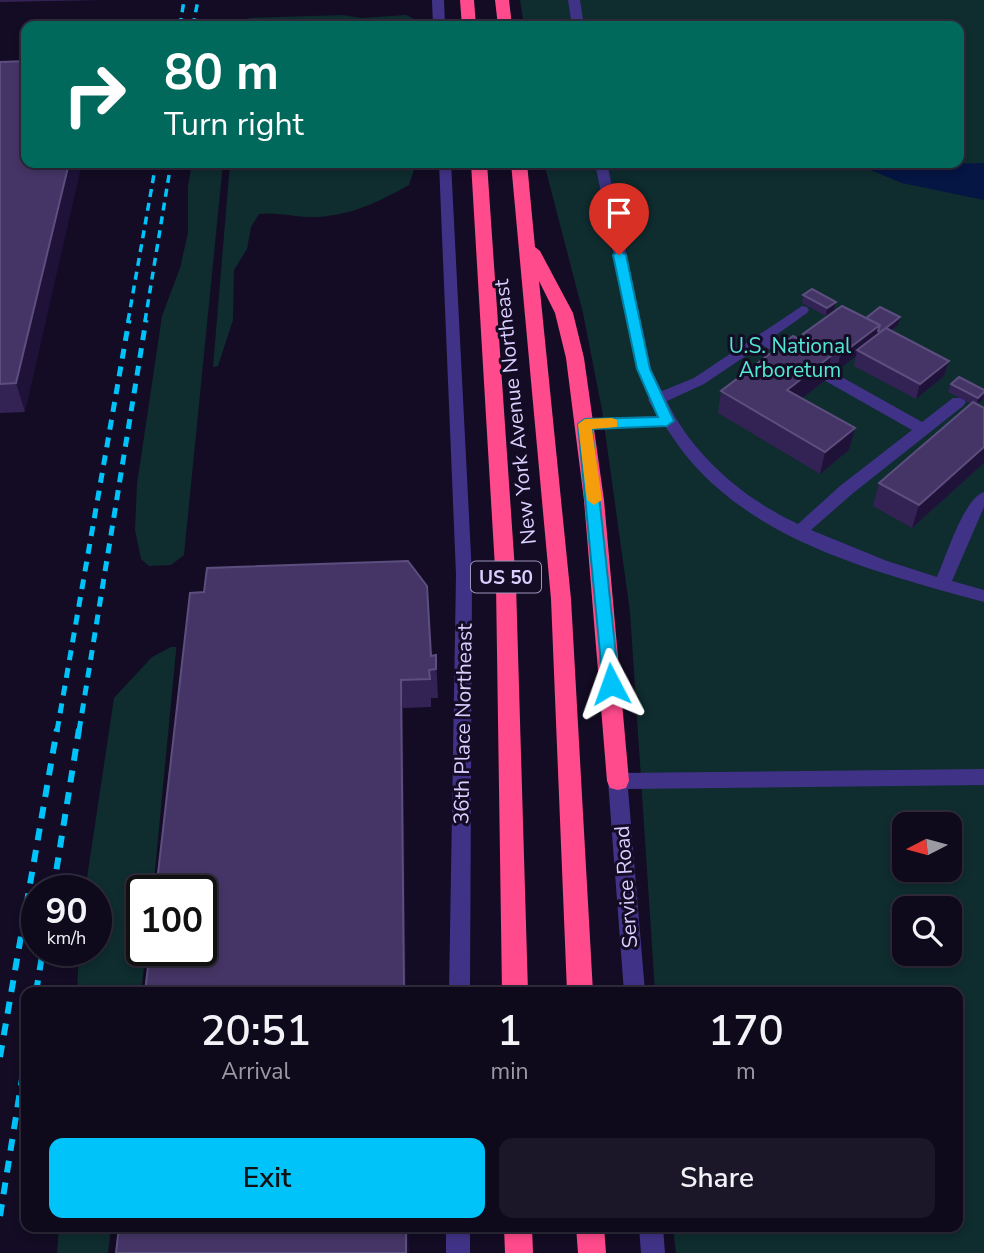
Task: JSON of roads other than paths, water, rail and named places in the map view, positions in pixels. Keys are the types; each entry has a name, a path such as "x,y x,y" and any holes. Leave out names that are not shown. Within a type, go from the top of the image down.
{"highway":[{"path":"467,0 469,21"},
{"path":"502,0 504,21"},
{"name":"New York Avenue Northeast","path":"479,168 506,572 515,987"},
{"name":"New York Avenue Northeast","path":"520,168 561,599 580,987"},
{"path":"527,240 564,313 575,358 602,573 618,781"},
{"path":"518,1232 519,1253"},
{"path":"590,1232 592,1253"}],"street":[{"path":"438,0 439,21"},
{"path":"574,0 577,21"},
{"name":"36th Place Northeast","path":"445,168 464,575 460,987"},
{"path":"602,168 637,343 656,400 686,448 716,479 754,507 798,533 870,562 984,596"},
{"path":"656,400 699,381 802,310"},
{"path":"761,338 923,429"},
{"path":"798,533 845,489 958,402"},
{"path":"585,424 667,421"},
{"path":"942,584 977,504 984,498"},
{"path":"618,781 984,777"},
{"name":"Service Road","path":"618,781 634,987"},
{"path":"458,1232 458,1253"},
{"path":"652,1232 653,1253"}],"water":[{"path":"964,163 984,163 984,200 902,183 866,168 964,168"}],"railway":[{"path":"181,21 184,0"},
{"path":"194,21 198,0"},
{"path":"128,321 155,168"},
{"path":"145,321 170,168"},
{"path":"57,731 129,320"},
{"path":"79,731 146,320"},
{"path":"0,1057 57,729"},
{"path":"56,875 79,729"},
{"path":"37,987 40,966"},
{"path":"0,1216 21,1085"}],"park label":[{"name":"U.S. National Arboretum","path":"790,358"}]}
